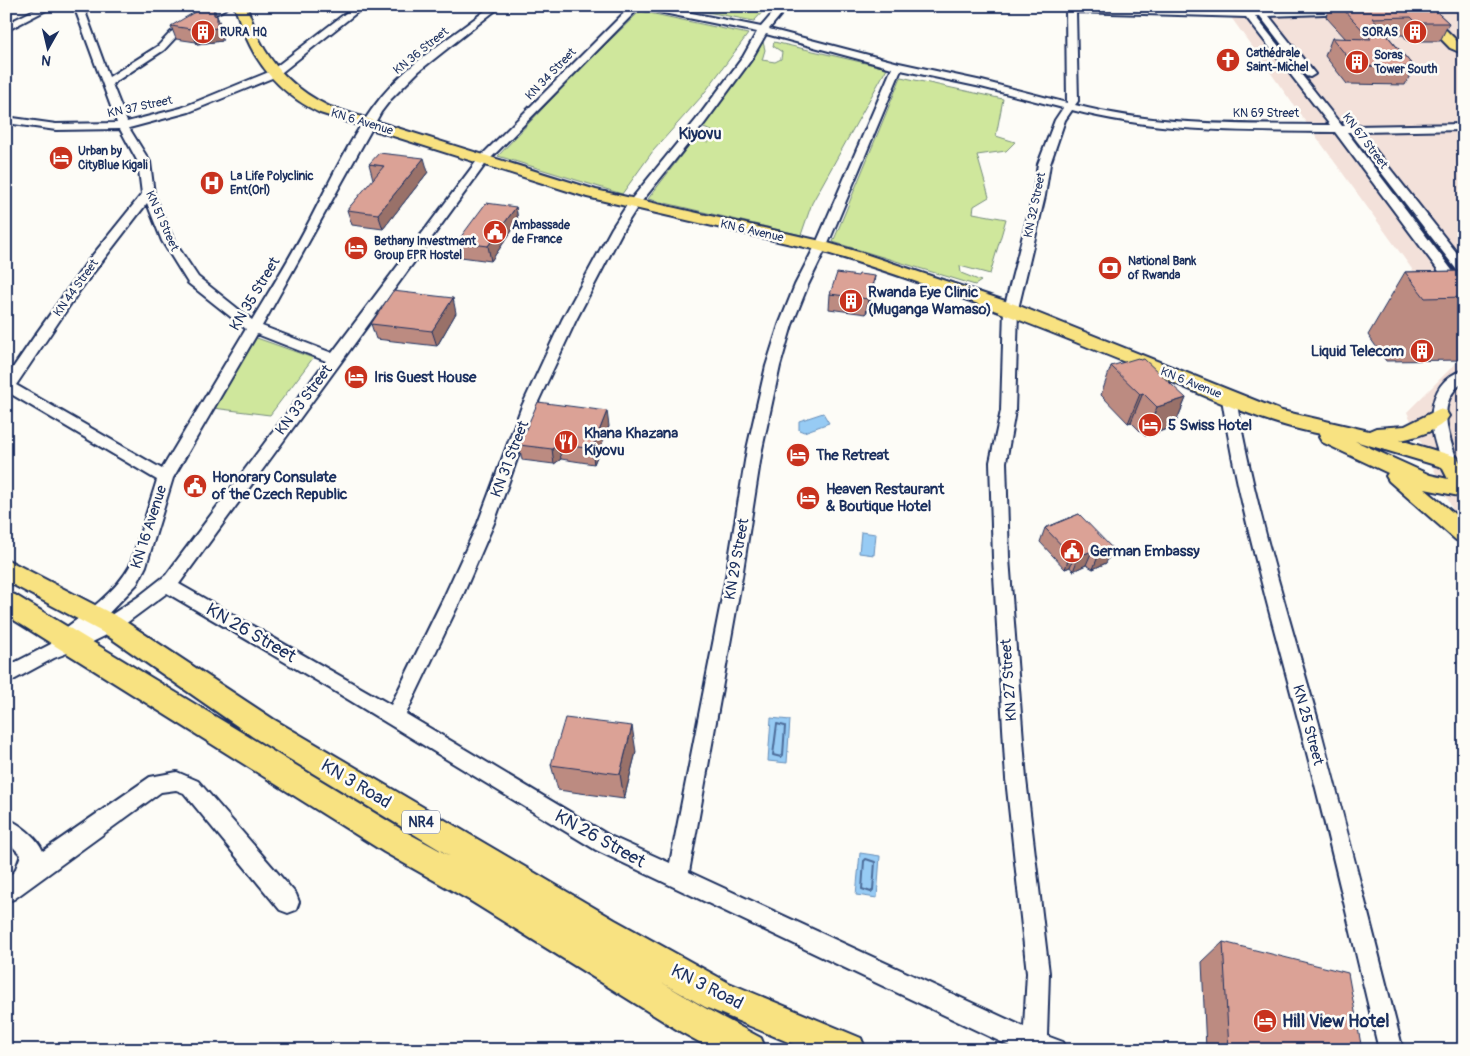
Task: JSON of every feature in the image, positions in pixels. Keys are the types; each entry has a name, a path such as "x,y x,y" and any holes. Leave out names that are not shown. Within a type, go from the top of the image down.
{"highway":[{"name":"KN 3 Road","path":"6,569 103,620 264,728 717,995 849,1050"},
{"name":"KN 3 Road","path":"6,602 61,645 238,744 281,774 395,842 480,888 693,1020 749,1050"}],"main road":[{"name":"KN 6 Avenue","path":"240,6 253,41 273,74 306,102 325,110 483,160 632,204 821,246 1011,309 1230,399 1302,424 1426,482 1464,489"},
{"path":"1412,8 1454,45 1464,50"},
{"path":"1355,434 1403,434 1422,427 1439,416"},
{"name":"KN 6 Avenue","path":"1302,424 1355,434 1450,462 1464,489"},
{"path":"1379,461 1464,534"}],"street":[{"path":"6,28 50,6"},
{"name":"KN 51 Street","path":"78,6 123,126 144,162 148,194 168,241 193,280 253,328 335,359"},
{"path":"106,83 161,48 174,34 226,6"},
{"name":"KN 37 Street","path":"6,120 76,128 123,126 185,110 273,74 361,6"},
{"name":"KN 36 Street","path":"368,123 382,102 409,76 498,6"},
{"name":"KN 34 Street","path":"483,160 636,6"},
{"name":"KN 69 Street","path":"642,6 763,30 898,66 982,84 1115,117 1160,124 1213,127 1464,127"},
{"name":"KN 31 Street","path":"395,718 486,523 529,406 569,320 618,228 632,204 700,122 748,58 763,30 784,6"},
{"path":"1071,106 1073,101 1068,7 1358,10"},
{"name":"KN 67 Street","path":"1252,10 1338,128 1464,294"},
{"name":"KN 67 Street","path":"1252,10 1352,128 1464,271"},
{"name":"KN 29 Street","path":"677,880 734,577 752,457 764,395 779,346 807,270 821,246 898,66"},
{"name":"KN 32 Street","path":"1011,309 1039,196 1044,164 1060,120 1071,106"},
{"name":"KN 35 Street","path":"165,478 226,378 311,229 368,123"},
{"name":"KN 33 Street","path":"103,620 167,585 483,160"},
{"name":"KN 44 Street","path":"7,385 49,325 148,194"},
{"name":"KN 27 Street","path":"1011,309 1008,411 998,462 1001,558 1016,779 1038,973 1032,1047"},
{"path":"1450,462 1442,436 1439,416 1445,388 1464,375"},
{"name":"KN 16 Avenue","path":"7,385 165,478 138,566 103,620"},
{"name":"KN 25 Street","path":"1230,399 1237,449 1266,574 1308,724 1391,1050"},
{"name":"KN 26 Street","path":"167,585 395,718 603,843 677,880 1032,1047 1055,1050"},
{"path":"6,676 103,620"},
{"path":"6,892 157,783 177,781 191,787 288,902"},
{"path":"6,828 32,852 23,878"}],"shaded area":[{"path":"1223,6 1464,6 1464,341 1310,128"},
{"path":"1464,355 1464,534 1407,412"}],"green space":[{"path":"676,6 768,6 754,21"},
{"path":"640,11 748,34 702,96 653,151 622,194 498,156 576,73"},
{"path":"763,42 765,50 762,60 775,62 781,59 782,52 773,46 774,42 887,68 812,203 801,235 648,199 693,140 709,142 714,132 701,127"},
{"path":"901,77 1003,99 996,136 1015,142 1006,151 977,155 989,197 974,206 973,213 1006,219 990,274 960,266 961,273 981,281 975,285 833,242"},
{"path":"254,337 313,358 270,415 213,408"}],"water":[{"path":"823,413 829,423 804,432 799,430 799,421"},
{"path":"861,532 876,534 874,555 859,553"},
{"path":"771,718 790,720 787,763 768,761"},
{"path":"860,853 880,856 877,898 856,895"}],"building":[{"path":"205,6 213,6 214,15 217,16 217,28 192,31 191,29 171,26"},
{"path":"1340,6 1430,6 1449,23 1417,23 1411,17 1372,18 1414,67 1355,66 1332,38 1371,39"},
{"path":"379,153 424,158 378,214 347,210 384,166 369,164"},
{"path":"486,203 516,207 488,246 457,242"},
{"path":"1464,271 1464,297 1425,298 1405,272"},
{"path":"837,273 875,276 868,299 830,294"},
{"path":"393,291 453,298 432,331 371,324"},
{"path":"1138,358 1140,360 1144,359 1186,398 1157,407 1143,393 1140,394 1111,366"},
{"path":"538,402 607,411 592,449 558,444 552,449 519,445"},
{"path":"1079,514 1113,549 1099,554 1092,551 1079,556 1076,552 1070,554 1045,528"},
{"path":"565,718 632,726 620,774 551,765"},
{"path":"1223,942 1348,973 1362,1050 1229,1050"}],"place":[{"name":"RURA HQ","path":"203,32"},
{"name":"SORAS","path":"1415,32"},
{"name":"Cathédrale Saint-Michel","path":"1228,60"},
{"name":"Soras Tower South","path":"1357,62"},
{"name":"Urban by CityBlue Kigali","path":"61,158"},
{"name":"La Life Polyclinic Ent(Orl)","path":"212,183"},
{"name":"Ambassade de France","path":"495,232"},
{"name":"Bethany Investment Group EPR Hostel","path":"356,248"},
{"name":"National Bank of Rwanda","path":"1110,268"},
{"name":"Rwanda Eye Clinic (Muganga Wamaso)","path":"851,301"},
{"name":"Liquid Telecom","path":"1422,351"},
{"name":"Iris Guest House","path":"356,377"},
{"name":"5 Swiss Hotel","path":"1150,425"},
{"name":"Khana Khazana Kiyovu","path":"566,442"},
{"name":"The Retreat","path":"798,455"},
{"name":"Honorary Consulate of the Czech Republic","path":"195,486"},
{"name":"Heaven Restaurant & Boutique Hotel","path":"808,498"},
{"name":"German Embassy","path":"1072,551"},
{"name":"Hill View Hotel","path":"1265,1021"}],"district":[{"name":"Kiyovu","path":"700,134"}]}
